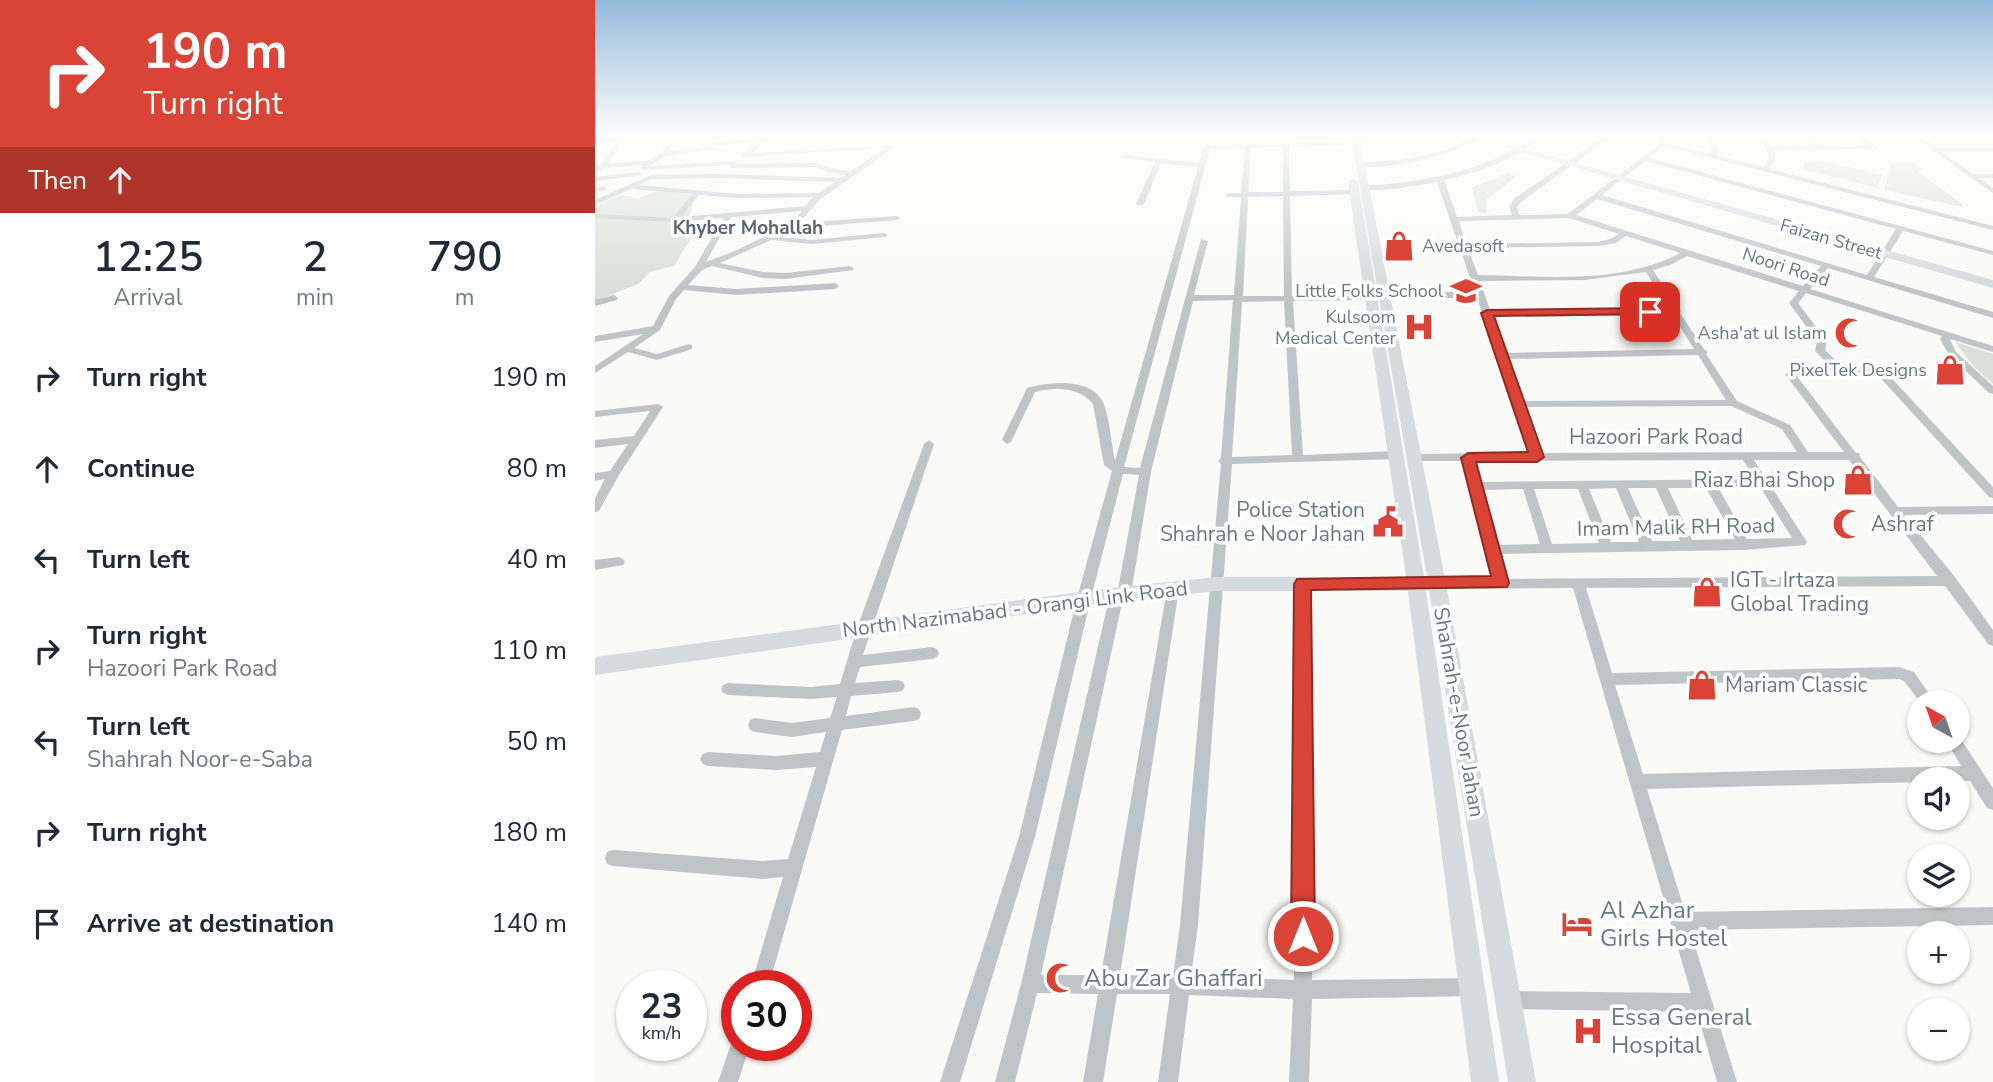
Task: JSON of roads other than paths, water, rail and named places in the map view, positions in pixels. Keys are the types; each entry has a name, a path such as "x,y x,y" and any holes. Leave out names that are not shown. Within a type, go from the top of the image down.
{"main road":[{"name":"Shahrah-e-Noor Jahan","path":"1359,185 1406,456 1437,584 1522,1082"},
{"name":"Shahrah-e-Noor Jahan","path":"1361,185 1361,196"},
{"name":"Faizan Street","path":"1647,185 1993,282"},
{"name":"Shahrah-e-Noor Jahan","path":"1406,456 1416,584 1485,1082"},
{"name":"North Nazimabad - Orangi Link Road","path":"595,666 1084,598 1217,584 1437,584"}],"street":[{"path":"595,203 632,185"},
{"path":"793,226 821,195 834,185"},
{"path":"1140,204 1148,185"},
{"path":"950,1082 1027,837 1084,598 1196,185"},
{"path":"1168,1082 1189,925 1246,185"},
{"path":"1286,185 1288,297 1298,458"},
{"path":"1229,195 1286,193 1361,196 1410,185"},
{"path":"1442,185 1537,457"},
{"path":"1516,217 1513,207 1518,200 1540,185"},
{"path":"1454,219 1570,216 1610,185"},
{"path":"1743,185 1993,253"},
{"path":"1828,185 1993,228"},
{"path":"629,187 737,196 821,195"},
{"path":"675,220 697,193"},
{"path":"1596,196 1993,315"},
{"path":"1860,217 1876,198"},
{"path":"595,216 675,220 808,208"},
{"path":"595,370 657,328 672,298 699,268 728,215"},
{"name":"Noori Road","path":"1570,216 1993,349"},
{"path":"699,268 793,226 897,219"},
{"path":"1869,278 1901,228"},
{"path":"1463,246 1599,244 1613,241 1626,233"},
{"path":"770,237 785,241 810,241 884,235"},
{"path":"1005,1082 1121,594 1145,472 1204,241"},
{"path":"1475,278 1624,276 1649,271 1688,252"},
{"path":"711,263 763,275 786,276 850,268"},
{"path":"1826,265 1793,303 1822,341 1820,351 1840,370"},
{"path":"1649,271 1733,402"},
{"path":"684,287 736,292 835,286"},
{"path":"1167,286 1239,298 1480,295"},
{"path":"595,303 614,298"},
{"path":"1487,313 1677,311"},
{"path":"595,339 657,328"},
{"path":"1948,334 1945,339 1952,353 1993,391"},
{"path":"629,349 657,357 689,347"},
{"path":"1502,356 1703,352"},
{"path":"1993,494 1879,370 1794,371 1790,374 1993,640"},
{"path":"1007,440 1031,390 1049,385 1075,388 1096,398 1108,460 1118,470 1145,472"},
{"path":"1520,404 1733,402 1786,427 1805,456"},
{"path":"595,414 658,407 596,503"},
{"path":"595,444 637,439"},
{"path":"764,970 864,628 929,444"},
{"path":"1224,461 1406,456"},
{"name":"Hazoori Park Road","path":"1406,456 1855,456"},
{"name":"Imam Malik RH Road","path":"1492,550 1801,542 1747,456"},
{"path":"1468,458 1501,583"},
{"path":"595,477 614,474"},
{"path":"1475,486 1762,483"},
{"path":"1619,484 1648,547"},
{"path":"1660,484 1689,546"},
{"path":"1710,484 1744,545"},
{"path":"1527,485 1548,549"},
{"path":"1581,485 1607,548"},
{"path":"1897,511 1993,510"},
{"path":"595,565 619,562"},
{"path":"1437,584 1950,581"},
{"path":"1299,1082 1303,990 1303,584"},
{"path":"1578,584 1727,1082"},
{"path":"1093,1082 1173,589"},
{"path":"854,662 932,653"},
{"path":"1606,680 1899,673 1909,676 1919,690"},
{"path":"728,689 811,693 898,686"},
{"path":"755,725 792,730 914,714"},
{"path":"1962,753 1993,802"},
{"path":"708,759 776,762 826,760"},
{"path":"1637,782 1975,773"},
{"path":"613,859 763,870 795,867"},
{"path":"1679,921 1993,916"},
{"path":"1030,984 1181,985 1303,990 1473,987"},
{"path":"1510,1000 1703,1003"},
{"path":"728,1082 735,1061"}],"place":[{"name":"Avedasoft","path":"1399,246"},
{"name":"Little Folks School","path":"1466,291"},
{"name":"Kulsoom Medical Center","path":"1419,327"},
{"name":"Asha'at ul Islam","path":"1850,333"},
{"name":"PixelTek Designs","path":"1950,370"},
{"name":"Riaz Bhai Shop","path":"1858,480"},
{"name":"Police Station Shahrah e Noor Jahan","path":"1388,522"},
{"name":"Ashraf","path":"1848,524"},
{"name":"IGT - Irtaza Global Trading","path":"1707,592"},
{"name":"Mariam Classic","path":"1702,685"},
{"name":"Al Azhar Girls Hostel","path":"1577,924"},
{"name":"Abu Zar Ghaffari","path":"1061,978"},
{"name":"Essa General Hospital","path":"1588,1031"}],"district":[{"name":"Khyber Mohallah","path":"748,228"}]}
